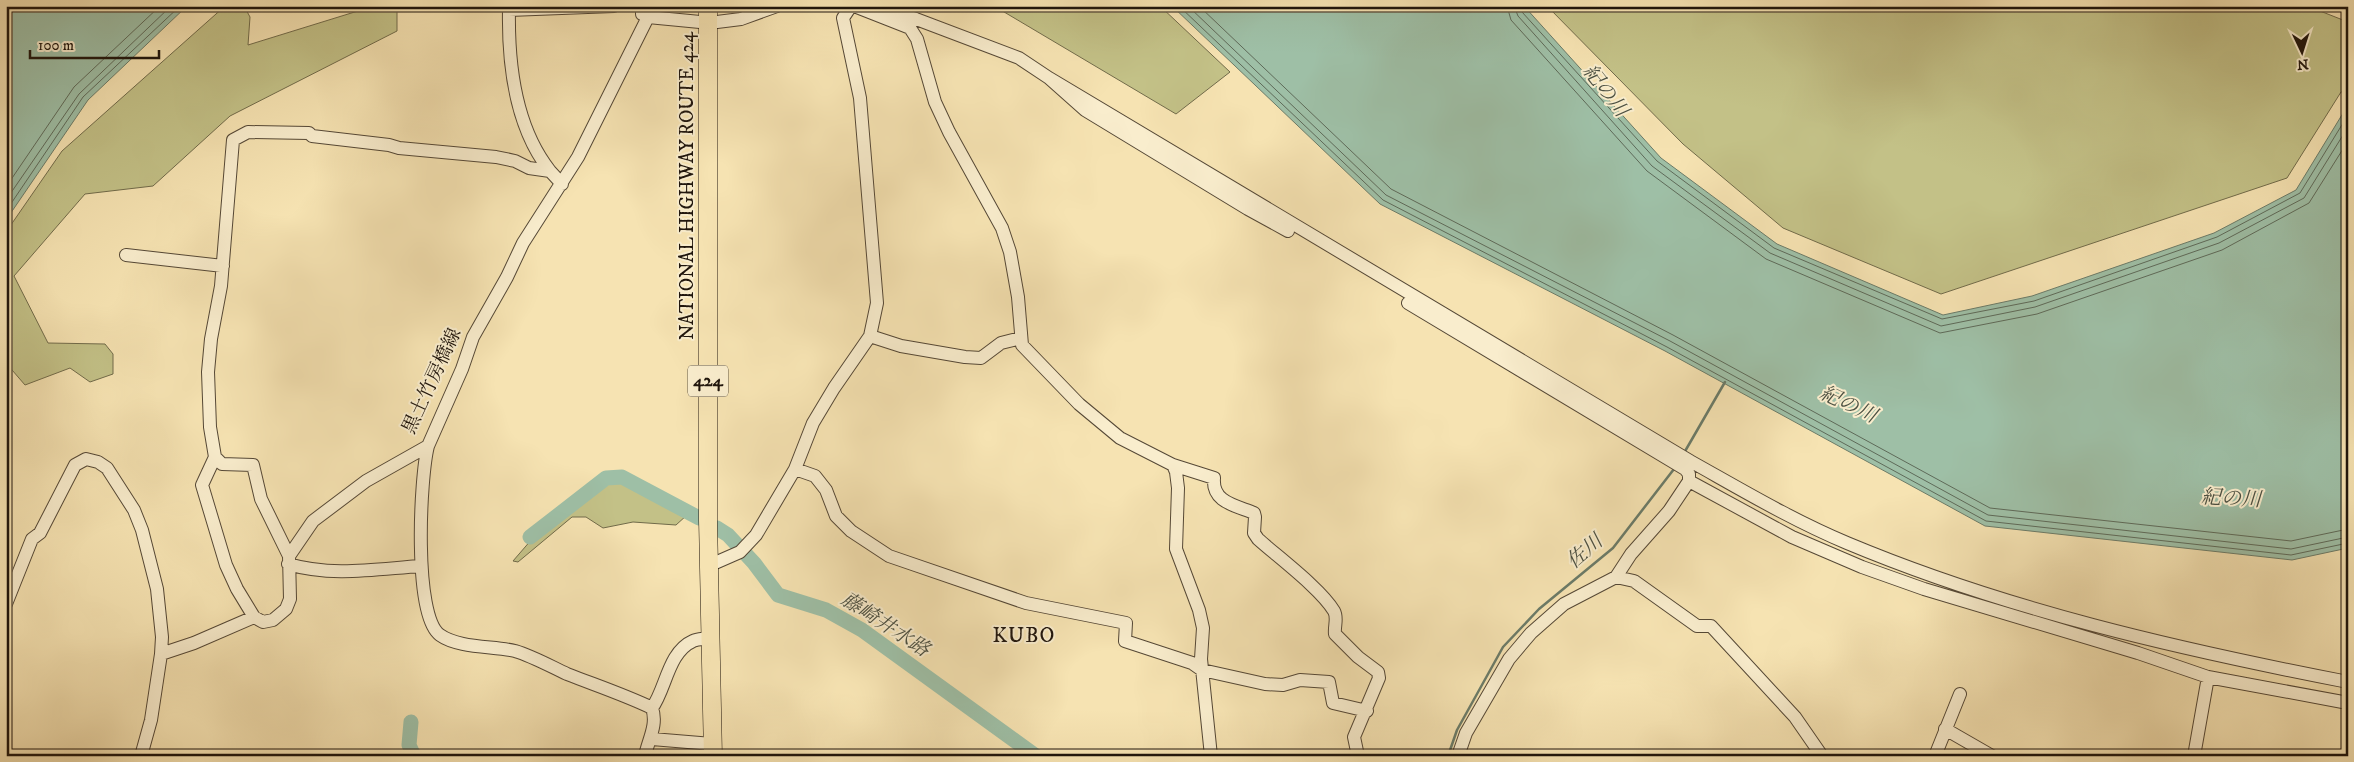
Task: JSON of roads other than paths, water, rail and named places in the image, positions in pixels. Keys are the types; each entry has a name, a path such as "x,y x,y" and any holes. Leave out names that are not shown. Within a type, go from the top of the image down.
{"highway":[{"name":"NATIONAL HIGHWAY ROUTE 424","path":"708,6 708,566 713,750"}],"street":[{"path":"562,184 541,160 520,109 510,54 509,10 614,6"},
{"path":"717,22 741,19 777,6"},
{"path":"708,566 742,550 756,535 795,469 813,423 834,388 870,336 877,303 860,98 843,18 852,6 910,28 917,38 935,102 949,132 1002,228 1010,252 1018,297 1022,345 1079,404 1120,438 1173,465 1214,478 1213,489 1218,496 1254,513 1256,517 1254,533 1258,539 1310,584 1334,611 1336,619 1335,634 1358,657 1378,672 1379,678 1354,737 1358,756"},
{"path":"876,6 1019,58 1049,78 1085,110 1248,209 1322,249 1433,318 1672,456 1688,470 1792,537 1862,567 1924,589 2138,653 2208,677 2348,703"},
{"name":"黒土竹房橋線","path":"288,560 313,522 366,481 428,446 462,369 473,337 507,277 523,243 578,157 645,12 700,22"},
{"path":"215,457 222,464 254,465 262,499 288,560 290,599 286,609 273,620 262,622 254,617 237,589 226,565 202,485 215,457 210,427 208,372 211,338 223,266 233,140 248,132 309,133 312,136 389,145 399,148 496,157 515,161 529,168 550,171"},
{"path":"126,255 223,266"},
{"path":"870,336 901,346 981,358 1001,343 1021,338"},
{"path":"428,446 425,458 422,507 421,566 429,618 439,635 452,640 516,652 652,708 654,714 652,739 647,747 645,756"},
{"path":"6,604 32,539 40,533 75,465 86,459 98,462 107,468 134,510 142,530 157,589 162,636 161,654 151,720 141,756"},
{"path":"1173,465 1178,488 1176,549 1199,610 1202,628 1202,670 1211,756"},
{"path":"795,469 815,476 826,490 836,516 851,531 889,556 1026,603 1126,623 1125,640 1192,663 1202,670 1265,684 1284,685 1300,680 1324,680 1329,682 1333,703 1366,711"},
{"path":"1458,756 1466,733 1510,659 1531,633 1564,604 1616,577 1631,554 1669,511 1688,470"},
{"path":"1688,470 1845,542 1911,569 2119,632 2232,660 2348,682"},
{"path":"288,560 312,571 331,572 421,566"},
{"path":"1616,577 1634,581 1697,626 1711,626 1795,717 1822,756"},
{"path":"161,654 194,643 254,617"},
{"path":"652,708 657,702 676,657 693,641 709,638"},
{"path":"2194,756 2208,677"},
{"path":"1935,756 1960,694"},
{"path":"1945,729 1994,756 2000,754 2004,756"},
{"path":"652,739 713,750"}],"water":[{"path":"6,6 187,6 88,100 6,220"},
{"name":"紀の川","path":"1172,6 1524,6 1661,158 1777,244 1943,315 2032,296 2214,233 2296,190 2348,105 2348,548 2292,560 1985,526 1665,351 1380,204"}],"waterway":[{"name":"佐川","path":"1684,453 1725,382"},
{"name":"佐川","path":"1448,756 1457,730 1503,647 1539,609 1613,548 1674,469"},
{"name":"藤崎井水路","path":"530,537 606,478 622,477 699,518"},
{"name":"藤崎井水路","path":"717,528 728,535 754,563 778,595 826,610 862,630 1036,756"},
{"name":"藤崎井水路","path":"411,722 409,745 414,756"}],"district":[{"name":"KUBO","path":"1024,636"}]}
